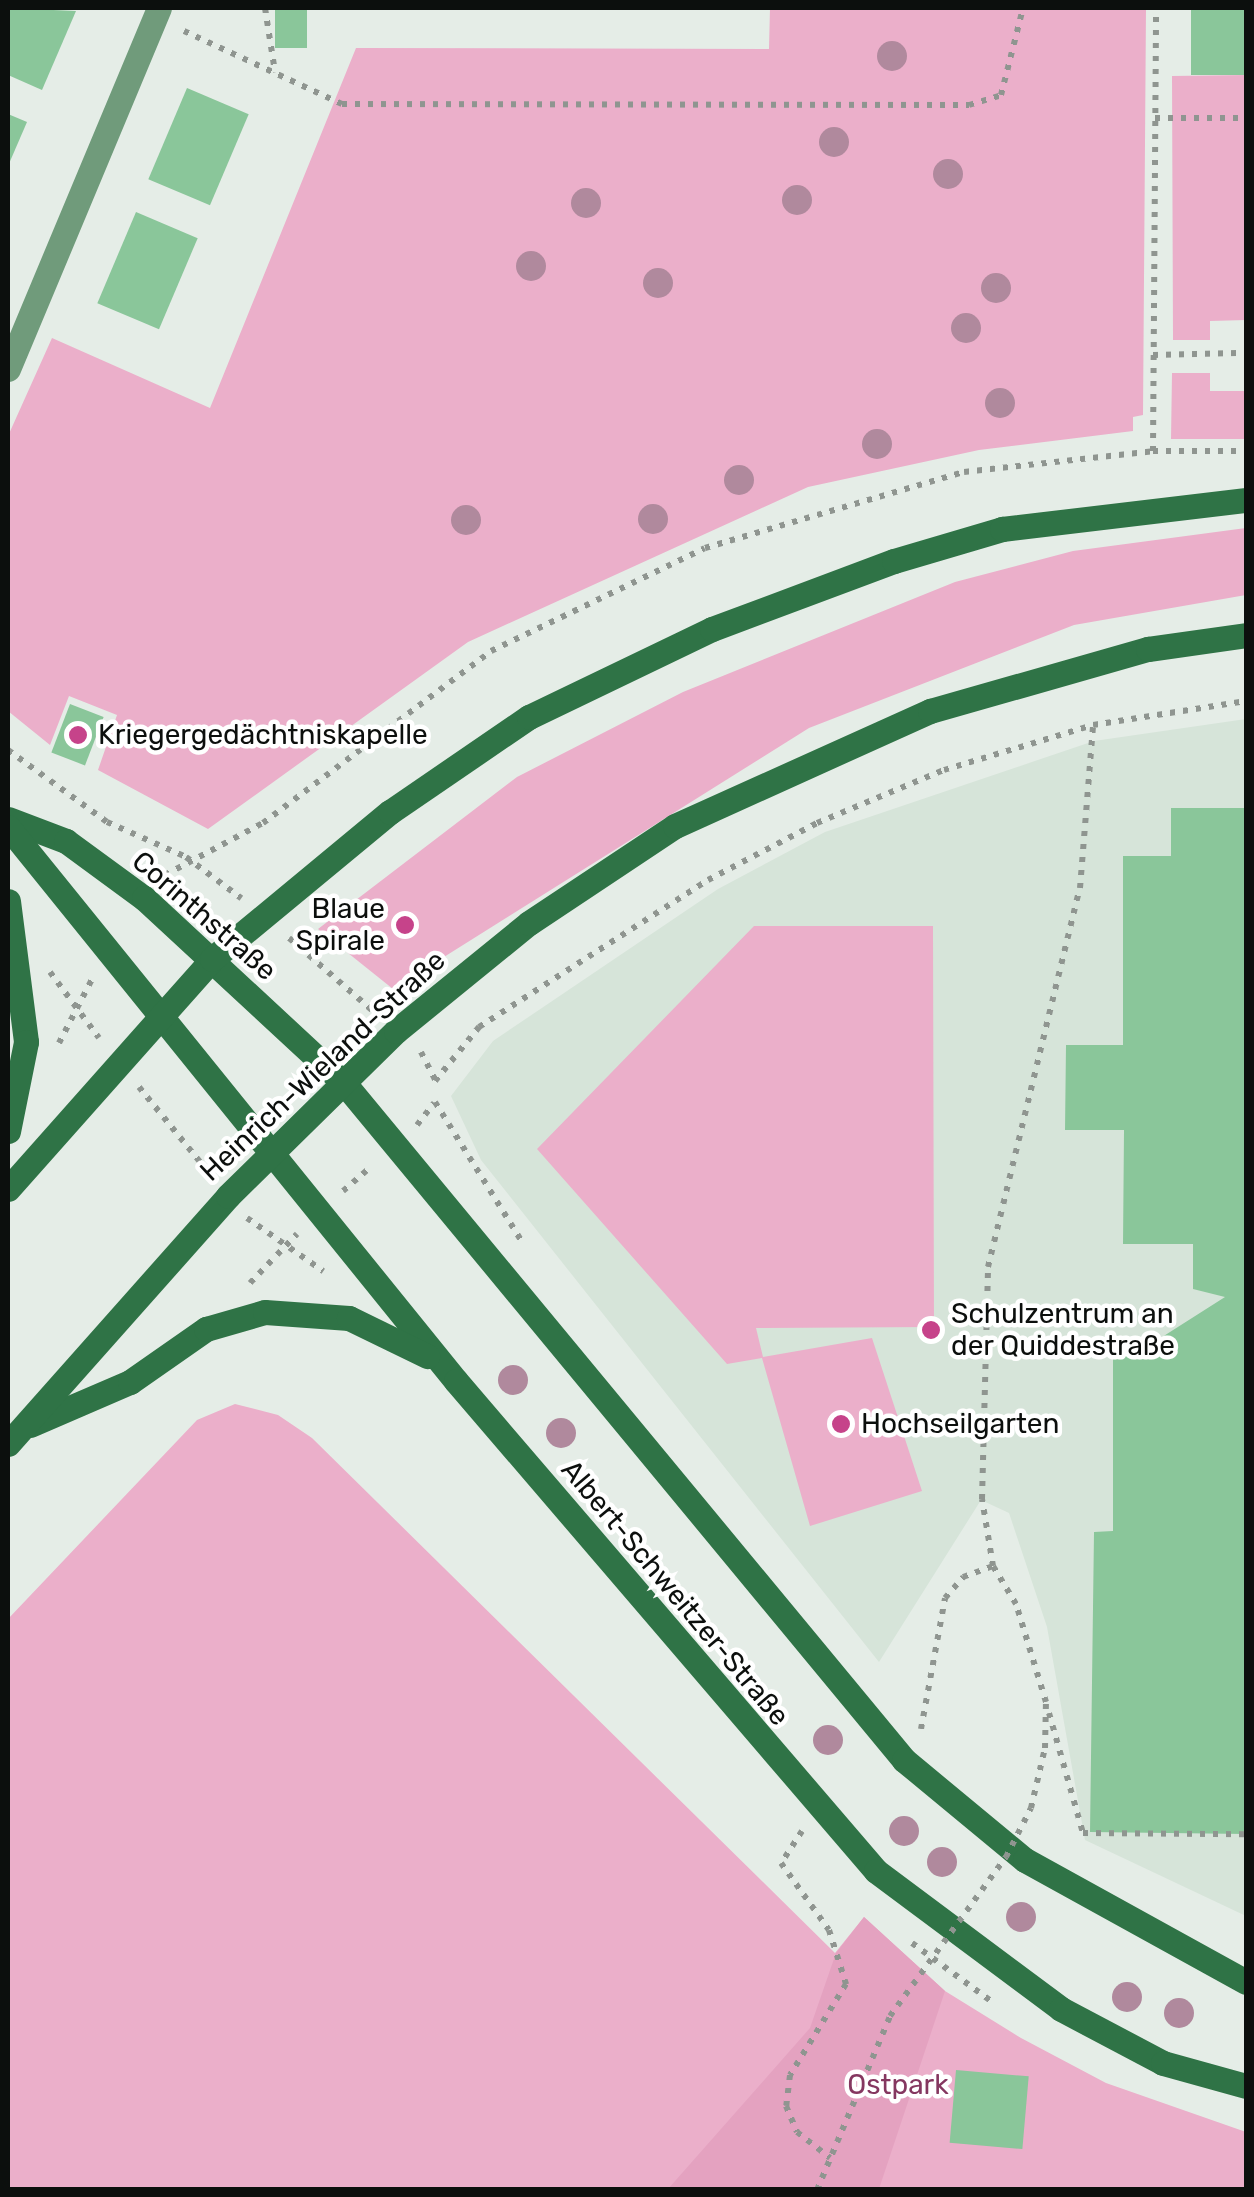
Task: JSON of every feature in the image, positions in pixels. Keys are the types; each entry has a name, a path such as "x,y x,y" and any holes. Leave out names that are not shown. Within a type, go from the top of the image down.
{"main road":[{"path":"8,1189 212,959 262,914 529,717 712,629 1002,529 1246,500"},
{"name":"Heinrich-Wieland-Straße","path":"14,1436 228,1196 396,1031 514,934 642,848 800,763 930,711 1148,649 1246,635"},
{"name":"Corinthstraße","path":"8,823 66,841 212,959 344,1083"},
{"name":"Corinthstraße","path":"8,823 162,1011"},
{"path":"8,901 26,1042 8,1131"},
{"name":"Albert-Schweitzer-Straße","path":"162,1011 456,1380 876,1871 1062,2009 1163,2063 1246,2086"},
{"path":"344,1083 904,1760 1025,1860 1246,1982"},
{"path":"14,1436 130,1382 206,1329 265,1312 314,1310 388,1330 456,1380"}],"street":[{"path":"8,369 157,12"}],"path":[{"path":"265,8 276,73"},
{"path":"157,12 342,104 969,106 1001,95 1023,8"},
{"path":"1153,451 1156,8"},
{"path":"1155,118 1246,118"},
{"path":"1153,355 1237,354"},
{"path":"186,857 263,823 491,651 705,548 964,472 1153,451 1246,451"},
{"path":"8,750 107,822 186,857 262,914 429,1058 436,1081 479,1027 708,880 944,770 1094,725 1246,701"},
{"path":"1094,725 1080,888 988,1267 982,1499 994,1566 1016,1604 1084,1833 1244,1834"},
{"path":"76,1010 228,1196 286,1246 398,1144 435,1102"},
{"path":"921,1730 945,1598 963,1577 994,1566"},
{"path":"817,2190 890,2016 1006,1857 1032,1808 1045,1748 1046,1702"},
{"path":"802,1830 781,1862 829,1930 846,1984 790,2075 786,2106 797,2132 830,2158"}],"shaded area":[{"name":"Schulzentrum an der Quiddestraße","path":"1246,719 1246,1916 1085,1840 1047,1627 1009,1513 981,1500 879,1662 481,1160 451,1096 493,1041 718,889 825,832 1094,741"}],"green space":[{"path":"770,8 1146,8 1143,415 1133,417 1133,431 979,450 808,487 468,642 208,829 98,770 117,715 69,696 50,745 8,711 8,436 52,338 210,408 356,48 769,49"},
{"path":"1246,75 1246,320 1210,321 1210,340 1173,340 1172,76"},
{"path":"1172,373 1210,373 1210,391 1246,391 1246,439 1171,439"},
{"path":"1246,528 1246,595 1074,625 809,728 393,989 318,929 517,777 683,692 955,582 1073,551"},
{"path":"754,926 933,926 934,1327 756,1328 763,1357 872,1338 922,1491 810,1526 762,1358 727,1364 537,1149"},
{"name":"Ostpark","path":"235,1404 278,1415 312,1438 835,1953 864,1917 945,1991 1021,2038 1106,2083 1246,2132 1246,2190 8,2189 8,1619 197,1420"},
{"name":"Ostpark","path":"864,1917 945,1991 879,2189 668,2189 810,2028 836,1953"}],"building":[{"path":"8,8 76,11 42,90 8,75"},
{"path":"275,8 307,8 307,48 275,48"},
{"path":"1191,8 1246,8 1246,75 1191,75"},
{"path":"187,88 249,114 210,205 148,179"},
{"path":"8,114 27,122 8,166"},
{"path":"136,212 198,238 159,329 97,303"},
{"name":"Kriegergedächtniskapelle","path":"70,704 104,717 85,765 51,753"},
{"path":"1171,808 1246,808 1246,1834 1090,1832 1094,1532 1113,1531 1113,1356 1137,1353 1225,1297 1193,1289 1193,1244 1123,1244 1124,1130 1065,1130 1066,1045 1123,1045 1123,856 1171,856"},
{"path":"956,2070 1029,2076 1022,2149 950,2143"}],"place":[{"name":"Kriegergedächtniskapelle","path":"78,735"},
{"name":"Blaue Spirale","path":"405,925"},
{"name":"Schulzentrum an der Quiddestraße","path":"931,1330"},
{"name":"Hochseilgarten","path":"841,1424"}]}
